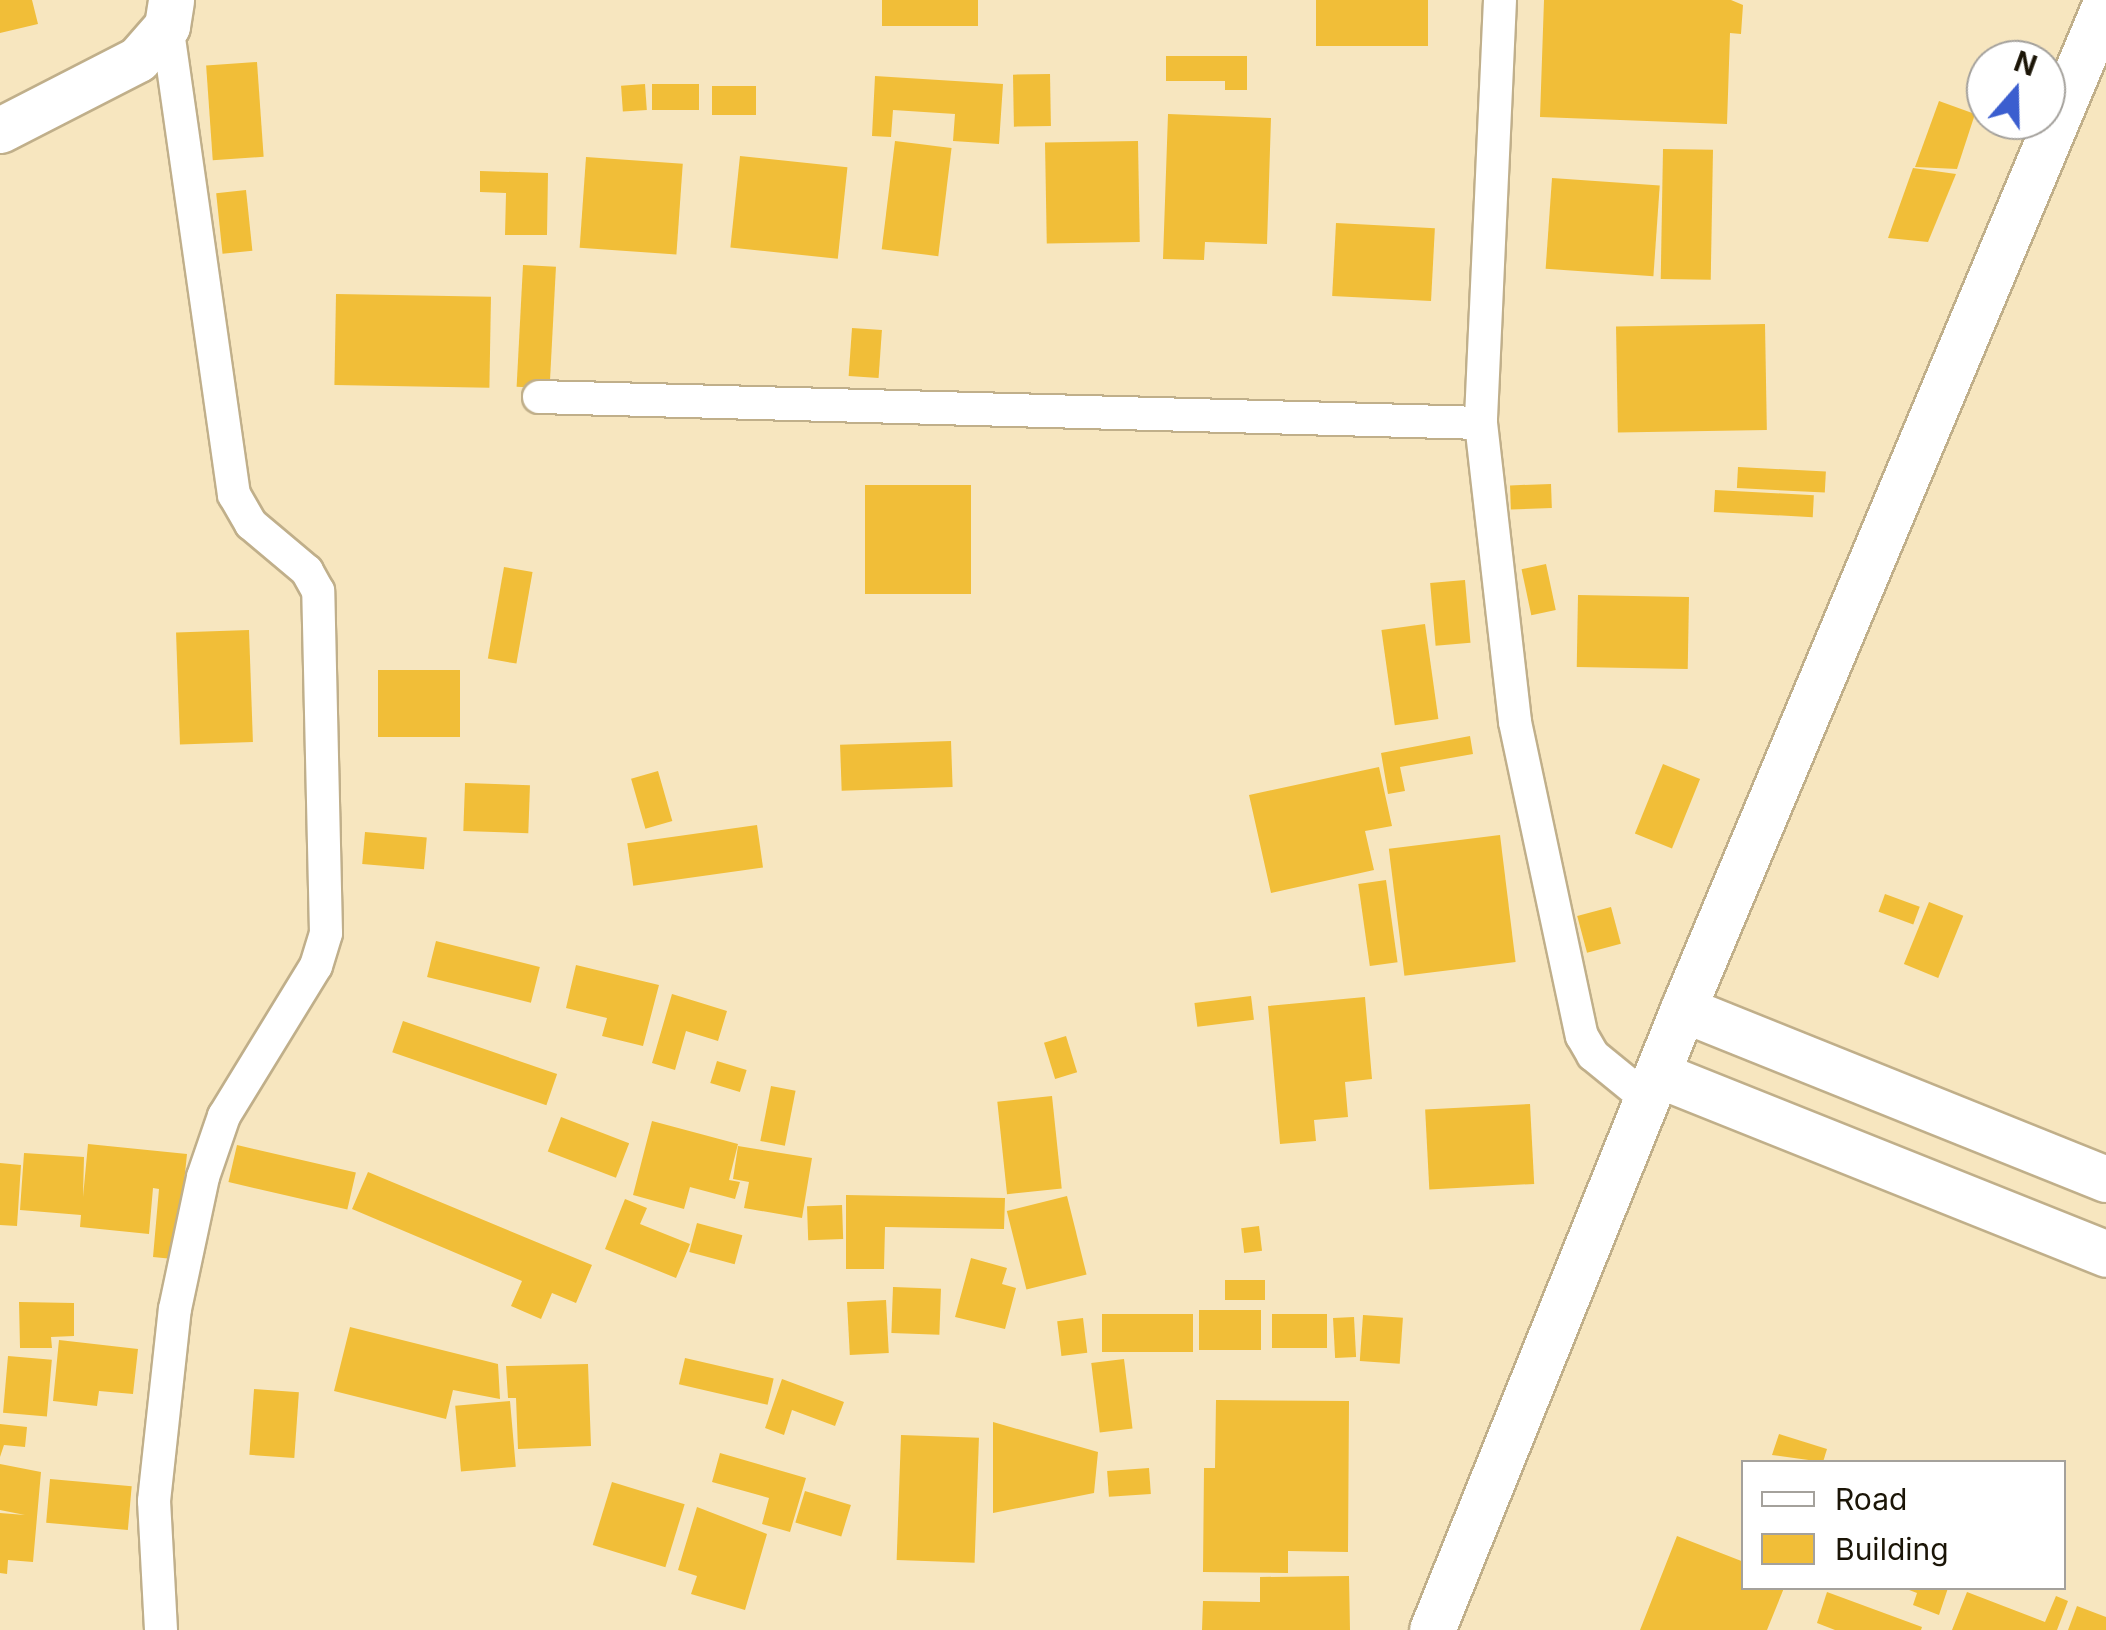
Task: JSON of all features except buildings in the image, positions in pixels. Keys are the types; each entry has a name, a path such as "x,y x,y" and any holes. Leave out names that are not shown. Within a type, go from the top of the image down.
{"main road":[{"path":"1432,1630 1683,1009 2106,2"},
{"path":"0,130 138,59 169,13"},
{"path":"1683,1009 2106,1178"},
{"path":"1652,1087 2106,1254"}],"street":[{"path":"1500,0 1481,423 1515,722 1582,1036 1593,1055 1652,1087"},
{"path":"161,1630 154,1501 174,1309 203,1177 224,1116 291,1011 326,933 318,591 306,571 251,524 234,495 169,13"},
{"path":"538,397 1481,423"}]}
